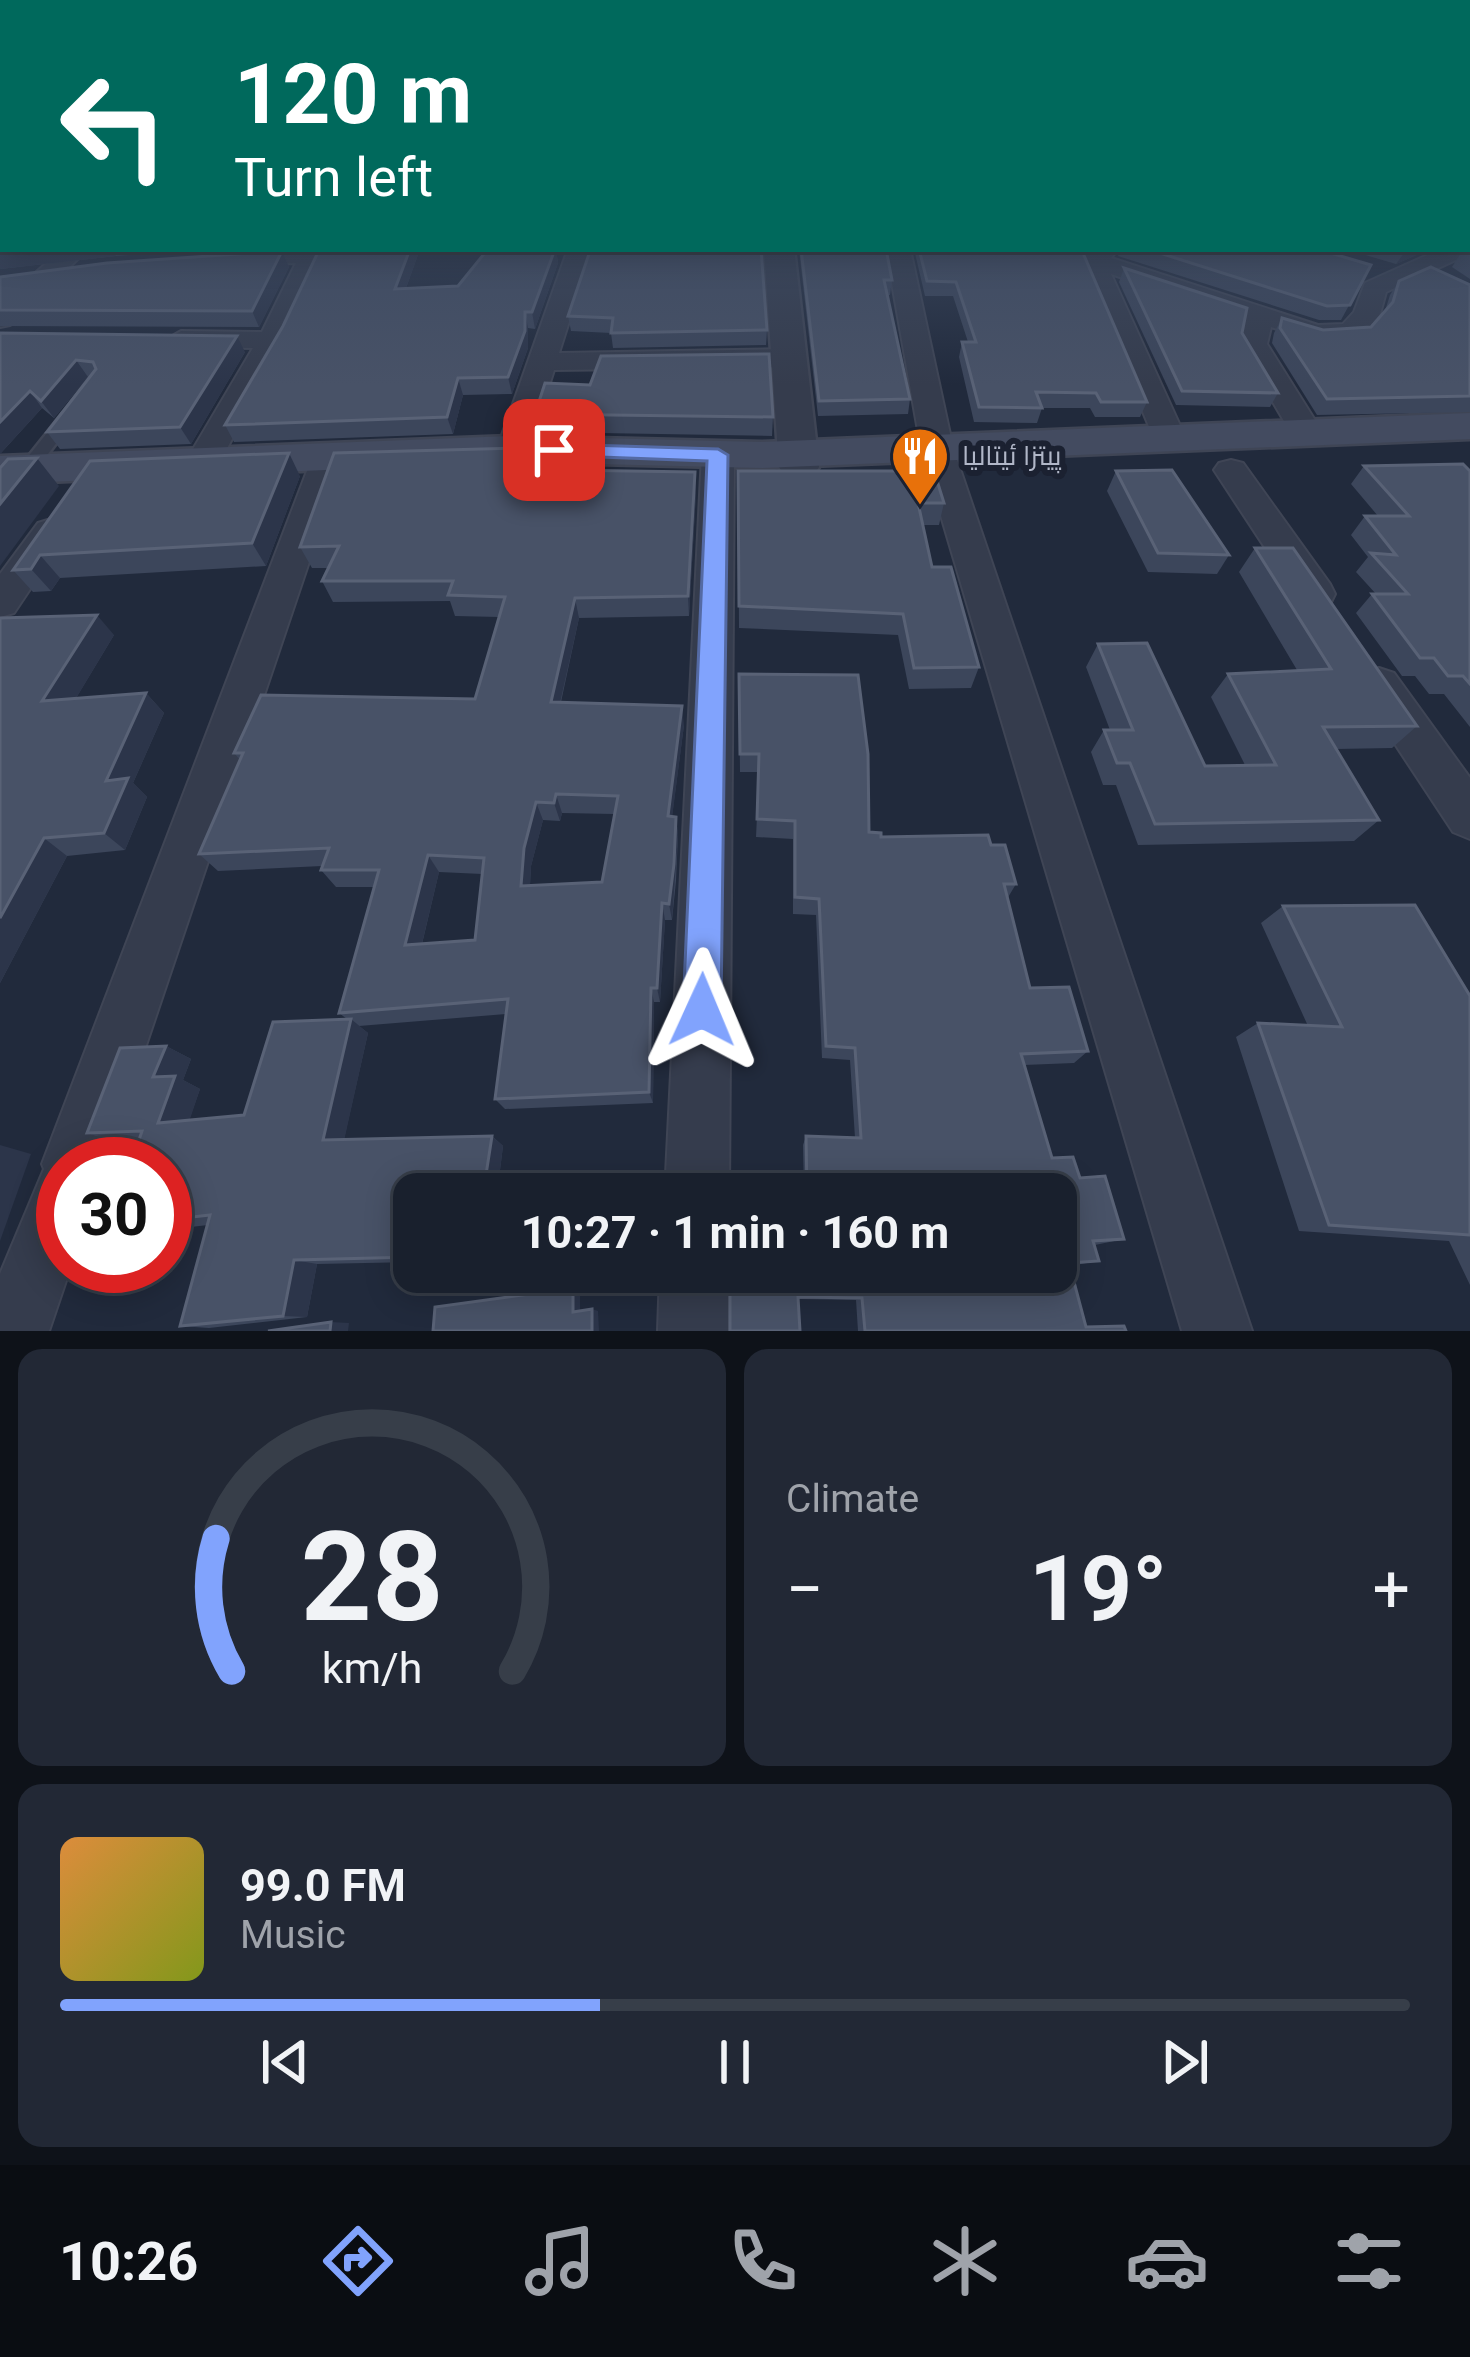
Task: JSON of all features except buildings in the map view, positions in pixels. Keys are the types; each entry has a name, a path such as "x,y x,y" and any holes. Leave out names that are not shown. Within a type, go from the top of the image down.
{"main road":[{"path":"942,461 1172,441 1470,426"},
{"path":"14,468 513,449 1231,470 1470,461"}],"street":[{"path":"8,331 65,260"},
{"path":"188,262 210,260"},
{"path":"203,461 272,340 310,260"},
{"path":"513,449 576,260"},
{"path":"699,1173 769,457 789,358 780,260"},
{"path":"900,260 942,461 1217,1331"},
{"path":"1102,260 1172,441"},
{"path":"1116,260 1316,333 1351,332 1367,314 1374,288 1432,260"},
{"path":"1360,266 1404,260"},
{"path":"1445,260 1454,284"},
{"path":"4,281 94,270"},
{"path":"1260,316 1253,344 1306,434"},
{"path":"158,338 272,340"},
{"path":"542,362 789,358"},
{"path":"84,1137 328,458"},
{"path":"0,603 99,462"},
{"path":"1231,470 1470,818"},
{"path":"14,1331 36,1269"},
{"path":"693,1331 694,1293"}],"lane":[{"path":"14,468 82,400"}],"place":[{"name":"پیتزا ئیتالیا","path":"920,507"}],"route":[{"path":"554,450 718,455 702,1010"}]}
